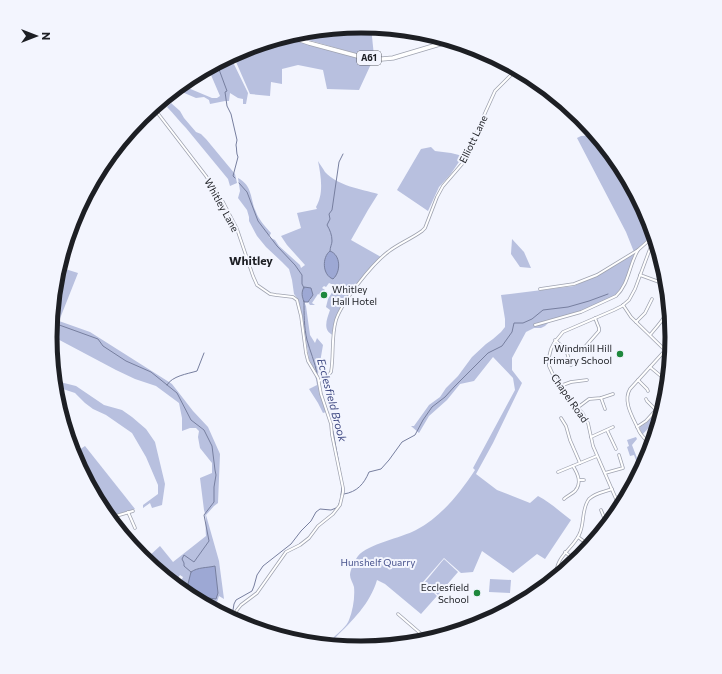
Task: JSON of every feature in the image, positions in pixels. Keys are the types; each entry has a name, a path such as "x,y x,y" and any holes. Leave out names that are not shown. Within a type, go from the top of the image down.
{"highway":[{"name":"A61","path":"299,40 361,57 382,59 394,58 442,44"}],"street":[{"name":"Elliott Lane","path":"320,381 327,377 331,372 335,326 339,314 346,302 360,282 383,256 425,228 443,186 462,164 495,91 512,74"},
{"name":"Whitley Lane","path":"156,112 206,176 223,202 237,229 256,283 270,294 276,296 293,297 297,300 308,361 320,381 321,394 330,424 343,488 340,505 331,516 318,526 300,546 286,552 257,593 241,605 235,614"},
{"path":"540,289 574,284 601,272 638,250 647,242 650,242"},
{"path":"571,365 566,350 556,340 567,330 614,310 629,300 640,276 651,245"},
{"path":"535,325 581,312 616,296 624,284 638,250"},
{"path":"640,276 658,282 659,279"},
{"path":"636,322 645,313 650,300"},
{"path":"623,305 636,322 664,349"},
{"path":"585,347 599,331 595,318"},
{"path":"650,335 664,319"},
{"name":"Chapel Road","path":"556,340 550,349 549,362 552,372 560,386 586,418 592,446 616,498"},
{"path":"646,442 641,435 630,410 627,399 628,391 664,351"},
{"path":"650,366 662,377"},
{"path":"560,386 571,382 587,380"},
{"path":"638,380 648,391"},
{"path":"577,408 589,399 601,398 613,394"},
{"path":"601,398 604,410"},
{"path":"637,427 646,421 656,410 646,399"},
{"path":"561,418 566,426 570,440 580,463"},
{"path":"591,437 613,427"},
{"path":"607,430 616,449"},
{"path":"605,473 625,467 619,455"},
{"path":"558,472 597,456"},
{"path":"564,499 578,487 578,474 574,466"},
{"path":"579,480 584,480"},
{"path":"557,569 559,561 578,537 583,524 587,502 596,494 612,489"},
{"path":"601,510 604,519"},
{"path":"115,516 133,511"},
{"path":"128,512 135,528"},
{"path":"578,537 585,542"},
{"path":"565,552 571,557"},
{"path":"398,614 421,635"}],"green space":[{"path":"341,34 372,34 374,56 361,55 305,39"},
{"path":"296,40 361,58 371,59 380,63 371,64 359,90 327,89 323,70 298,65 282,69 282,84 271,82 270,96 250,94 235,60 282,43"},
{"path":"233,61 248,93 246,104 243,104 243,99 230,93 229,101 210,104 209,100 204,97 196,98 182,92 187,88 212,98 217,98 220,96 210,73"},
{"path":"171,103 180,111 196,132 201,134 206,139 235,174 237,183 230,186 228,179 167,107"},
{"path":"589,135 602,152 614,168 634,203 649,240 647,240 634,252 626,232 577,138"},
{"path":"431,147 435,151 463,156 450,175 439,187 428,211 397,190 421,149"},
{"path":"318,161 325,172 336,181 378,194 351,240 381,257 358,282 337,317 333,335 327,330 326,327 330,310 326,307 328,299 336,286 329,283 326,287 324,286 322,288 325,290 322,296 318,294 312,303 315,305 310,305 308,302 311,299 302,297 306,306 310,335 315,343 317,338 323,345 318,374 309,359 302,315 297,298 294,294 289,269 257,236 249,221 247,210 238,198 240,191 238,178 243,181 249,189 257,215 271,233 269,237 275,240 279,246 300,265 301,268 305,265 281,236 301,228 297,213 317,209 316,207 319,202 321,191"},
{"path":"512,239 524,252 531,268 520,267 511,254"},
{"name":"Hunshelf Quarry","path":"634,254 624,282 614,296 581,311 551,320 541,328 534,328 526,332 512,358 512,370 522,383 476,474 497,490 530,503 538,496 571,520 545,559 537,554 513,573 482,551 473,572 461,573 444,558 423,582 437,596 421,614 385,584 377,580 370,597 360,612 335,638 333,638 346,625 350,616 353,604 354,587 350,573 358,556 369,548 410,533 425,525 449,504 475,470 473,468 515,390 513,378 493,357 474,381 460,384 447,400 429,416 419,433 411,426 414,426 429,405 440,397 472,357 505,327 501,295 574,286 600,274"},
{"path":"65,269 78,273 59,321 90,332 172,384 193,411 208,427 220,454 218,503 206,515 219,561 224,599 219,596 216,604 192,590 181,582 183,577 180,575 177,579 150,555 160,546 173,562 206,536 200,478 212,473 212,463 200,448 198,437 199,431 196,428 190,428 182,431 182,418 179,403 156,386 135,379 57,339 60,297"},
{"path":"315,374 318,380 326,412 323,413 309,389 317,385"},
{"path":"61,382 76,386 104,405 122,410 146,429 155,442 165,484 162,505 152,508 150,503 143,508 143,505 158,494 158,485 146,457 132,433 106,415 93,409 75,393 63,389"},
{"path":"656,413 652,424 642,435 640,427"},
{"path":"636,437 637,439 632,445 637,458 640,458 637,464 634,455 630,456 627,447 629,446 627,440"},
{"path":"85,446 135,509 115,515 88,471 79,450"},
{"path":"444,559 458,572 438,595 425,582"},
{"path":"490,579 511,580 510,593 489,592"}],"shaded area":[{"path":"330,251 334,253 339,264 336,276 333,279 329,277 324,266 327,254"},
{"path":"304,287 311,288 313,295 308,302 304,302 302,293"},
{"path":"215,566 218,593 216,599 205,597 187,587 191,572 200,568"}],"waterway":[{"path":"219,69 227,91 225,92 227,106 231,114 237,140 236,145 238,157 233,176 235,178"},
{"path":"330,251 332,239 327,225 330,219 329,214 332,210 339,162 343,154"},
{"path":"239,183 247,192 258,221 302,275 302,284 304,288"},
{"path":"344,494 360,487 369,472 381,469 402,442 415,435 432,407 445,397 488,353 502,346 512,332 514,323 523,323 532,319 543,310 568,307 608,294"},
{"name":"Ecclesfield Brook","path":"304,301 306,335 317,374"},
{"path":"58,324 98,339 103,346 126,361 151,372 177,393 191,420 204,430 212,446 216,475 214,502 204,515 209,541 194,562 184,555 182,559 184,566 191,572"},
{"path":"167,385 176,377 197,371 204,353"},
{"name":"Ecclesfield Brook","path":"329,413 332,424"},
{"name":"Ecclesfield Brook","path":"333,431 342,481"},
{"name":"Ecclesfield Brook","path":"341,495 342,486"},
{"name":"Ecclesfield Brook","path":"339,504 341,498"},
{"name":"Ecclesfield Brook","path":"231,612 236,600 252,591 257,575 263,566 291,544 311,521 316,512 320,509 331,510 336,508"}],"place":[{"name":"Whitley Hall Hotel","path":"324,295"},
{"name":"Windmill Hill Primary School","path":"620,354"},
{"name":"Ecclesfield School","path":"477,593"}],"district":[{"name":"Whitley","path":"251,261"}]}
